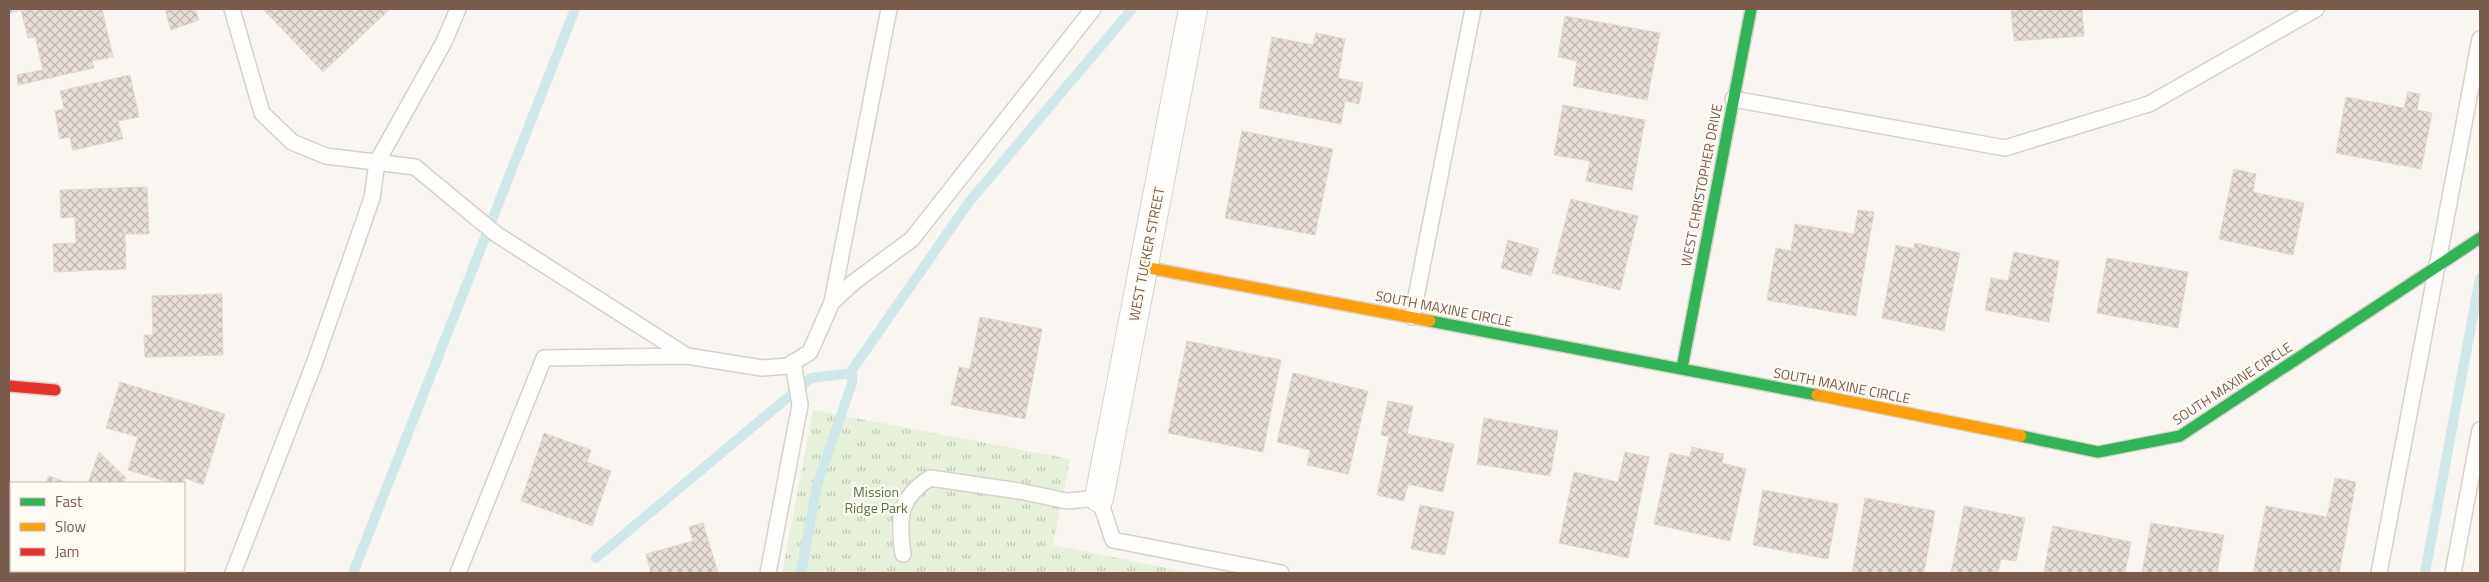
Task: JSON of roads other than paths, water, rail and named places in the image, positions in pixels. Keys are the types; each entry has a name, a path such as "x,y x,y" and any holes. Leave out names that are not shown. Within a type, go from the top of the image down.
{"street":[{"name":"WEST TUCKER STREET","path":"1099,498 1193,9"},
{"name":"WEST CHRISTOPHER DRIVE","path":"1682,368 1751,9"},
{"name":"SOUTH MAXINE CIRCLE","path":"1144,267 1682,368 2098,452 2180,436 2480,238"},
{"path":"9,386 55,390"}],"lane":[{"path":"232,9 262,114 292,142 326,156 415,167 496,234 687,356"},
{"path":"233,573 314,364 372,198 377,162 444,42 458,9"},
{"path":"458,573 544,358 687,356 762,368 788,366 810,352 832,302 889,9"},
{"path":"832,302 854,282 912,240 1093,9"},
{"path":"1412,317 1473,9"},
{"path":"1733,98 2005,148 2149,104 2316,9"},
{"path":"2379,573 2480,39"},
{"path":"768,573 800,405 793,362"},
{"path":"2453,573 2474,495 2480,430"},
{"path":"903,554 899,524 908,498 918,486 930,478 1019,491 1067,501 1099,498 1113,540 1281,573"}],"waterway":[{"path":"353,573 575,9"},
{"path":"801,573 817,485 852,383 852,370 969,202 1132,9"},
{"path":"2425,573 2480,278"},
{"path":"596,558 811,378 852,373"}],"park label":[{"name":"Mission Ridge Park","path":"876,500"}]}
